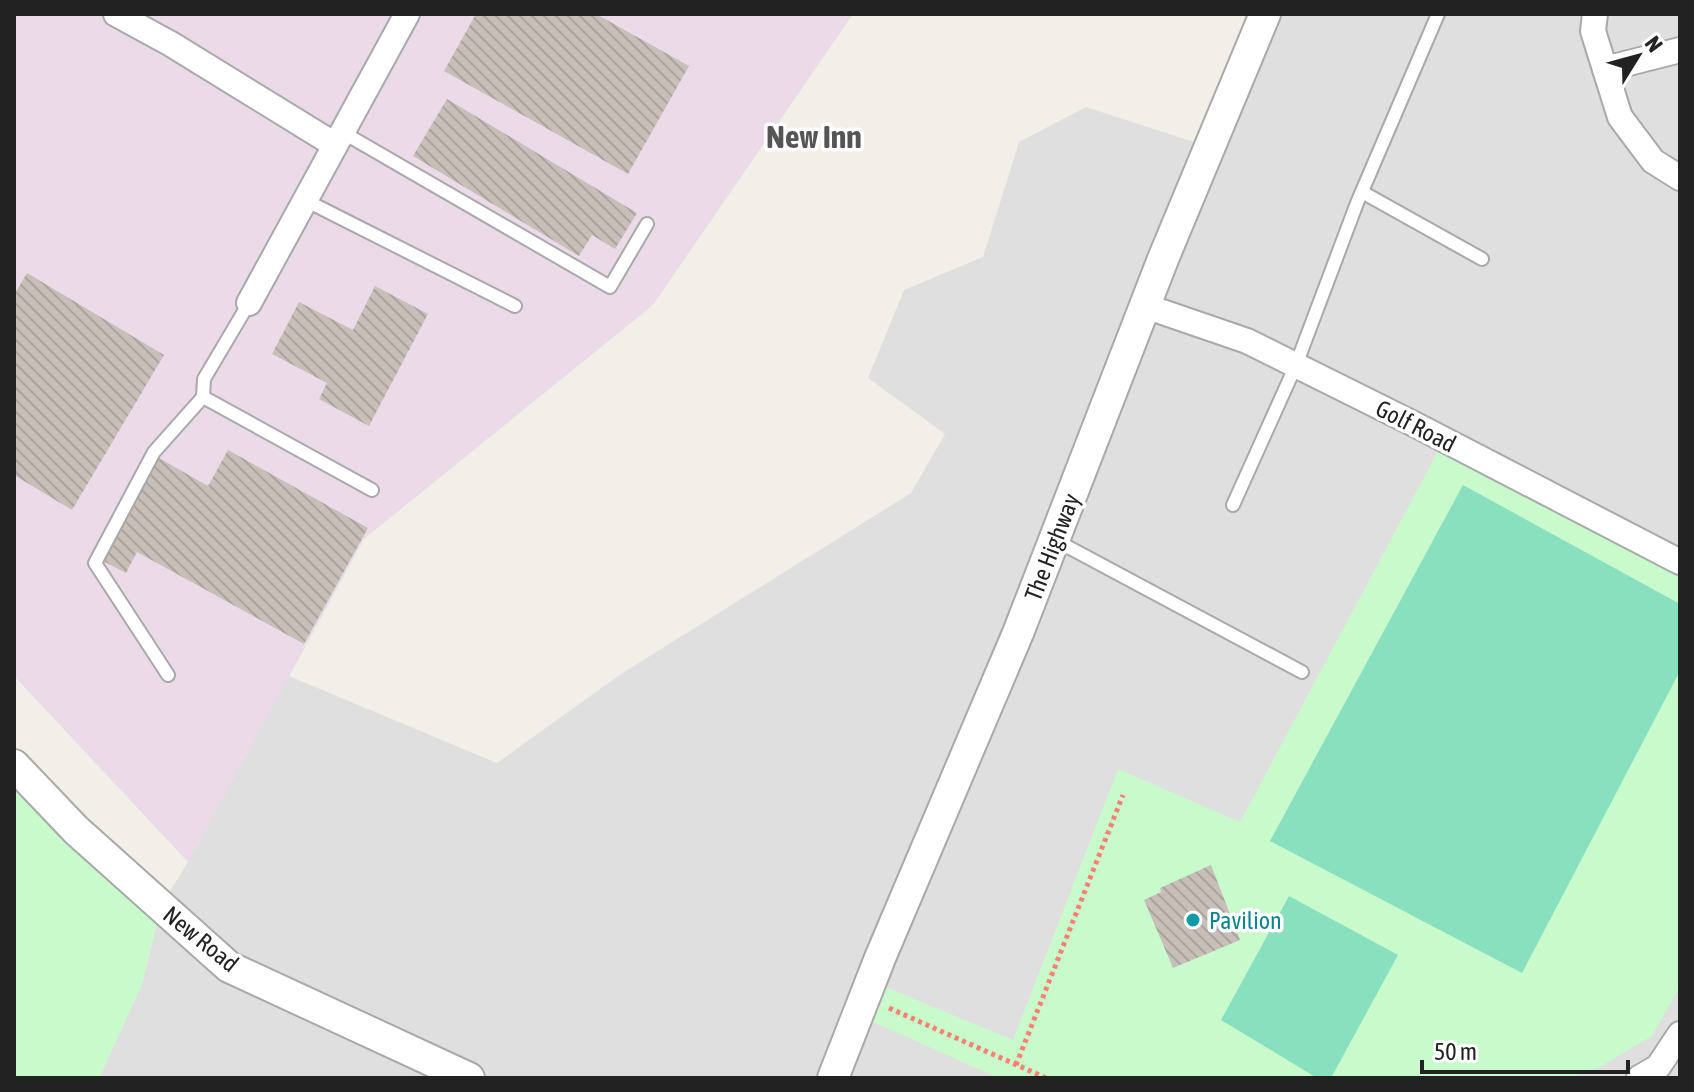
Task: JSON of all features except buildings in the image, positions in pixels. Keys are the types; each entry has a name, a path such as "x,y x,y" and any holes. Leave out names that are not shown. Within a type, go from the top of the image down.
{"street":[{"path":"116,14 339,138"},
{"path":"249,303 407,14"},
{"name":"The Highway","path":"833,1078 1018,633 1145,306 1265,14"},
{"path":"1595,14 1593,31 1620,117 1653,161 1680,178"},
{"path":"1605,69 1680,50"},
{"name":"Golf Road","path":"1145,306 1247,341 1680,562"},
{"name":"New Road","path":"14,765 76,830 229,967 469,1078"},
{"path":"1639,1078 1672,1061 1680,1034"}],"lane":[{"path":"1233,505 1296,365 1362,192 1438,14"},
{"path":"339,138 610,287 647,224"},
{"path":"1362,192 1482,259"},
{"path":"305,200 515,306"},
{"path":"168,675 95,563 154,452 203,397 204,379 249,303"},
{"path":"203,397 372,490"},
{"path":"1055,540 1302,672"}],"path":[{"path":"1016,1065 1123,795"},
{"path":"865,997 1046,1078"}],"shaded area":[{"path":"14,14 853,14 653,305 364,539 188,862 14,676"},
{"path":"1264,14 1680,14 1680,1078 99,1078 142,984 161,906 289,676 497,763 621,674 911,493 945,434 868,378 904,290 983,257 1019,142 1086,107 1206,146"}],"green space":[{"path":"1444,440 1680,562 1680,986 1652,1036 1600,1067 1570,1078 998,1078 858,1015 871,981 1013,1040 1118,769 1240,822"},
{"path":"1463,485 1680,604 1680,671 1522,973 1270,841"},
{"path":"14,765 161,906 142,984 99,1078 14,1078"},
{"path":"1289,896 1398,955 1331,1078 1317,1078 1221,1020"}],"place":[{"name":"Pavilion","path":"1193,920"}],"district":[{"name":"New Inn","path":"814,136"}]}
